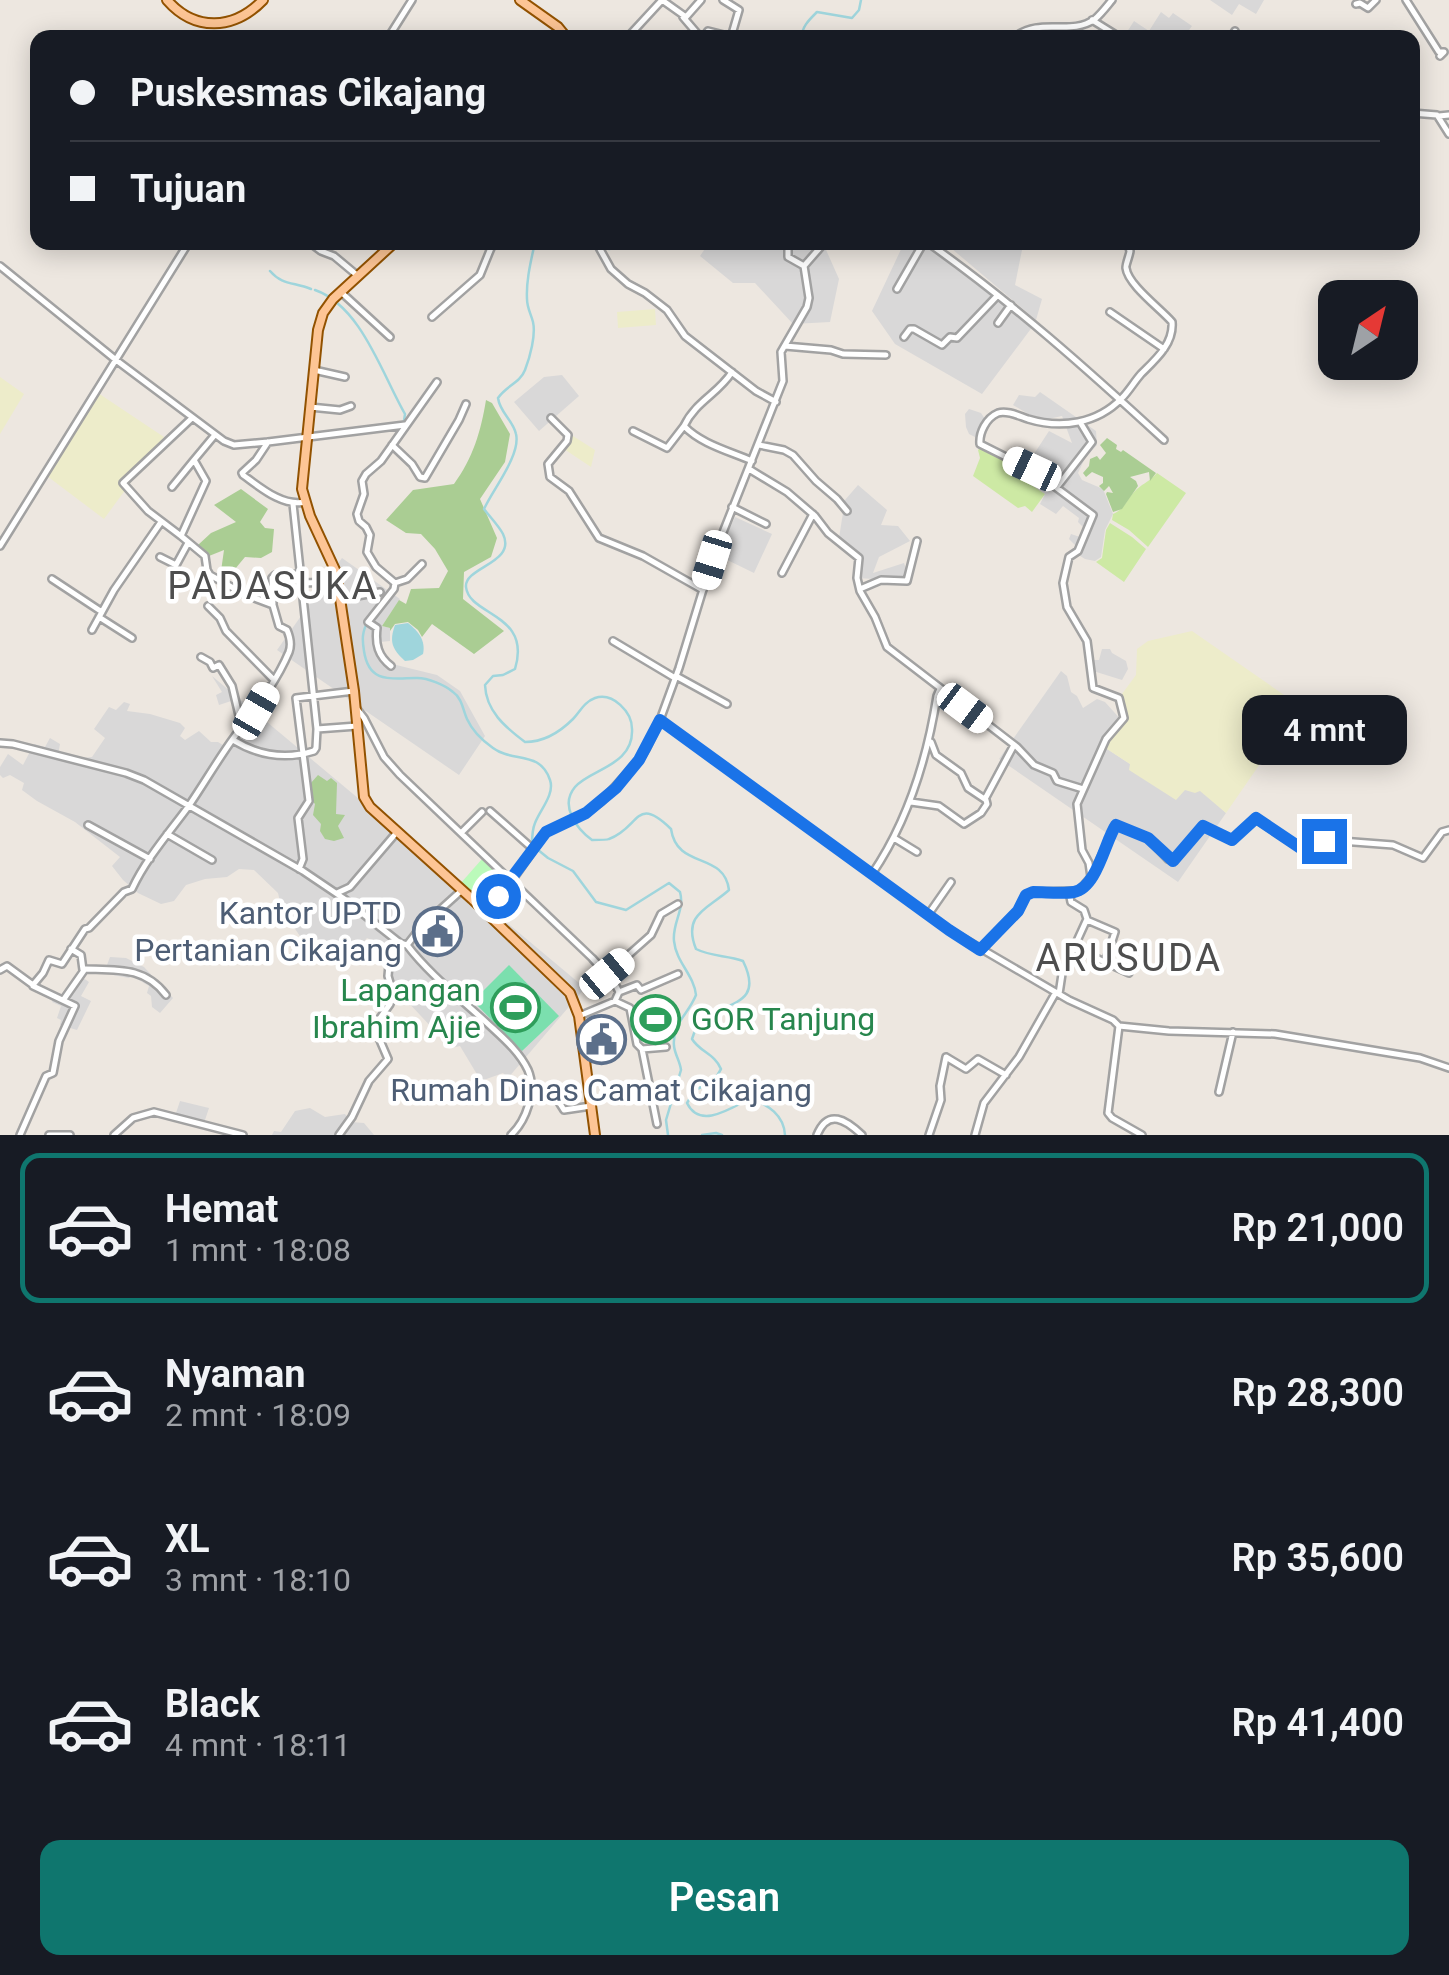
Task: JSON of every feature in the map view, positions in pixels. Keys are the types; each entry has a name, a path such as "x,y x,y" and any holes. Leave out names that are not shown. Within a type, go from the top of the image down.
{"main road":[{"path":"167,0 189,20 208,23 248,14 263,0"},
{"path":"522,1 560,30"},
{"path":"386,250 337,296 322,316 302,487 338,582 365,800 566,988 579,1016 594,1135"}],"street":[{"path":"393,30 412,0"},
{"path":"635,30 661,0 695,30"},
{"path":"683,16 690,14 701,0"},
{"path":"723,0 739,10 733,30"},
{"path":"1026,30 1032,26 1059,28 1084,24 1112,0"},
{"path":"1356,4 1368,8 1376,0"},
{"path":"1406,0 1439,52 1446,52"},
{"path":"1092,20 1107,29"},
{"path":"1420,114 1449,115"},
{"path":"1439,116 1449,134"},
{"path":"0,546 184,250"},
{"path":"319,250 332,255 358,276"},
{"path":"432,318 480,275 490,250"},
{"path":"600,250 618,276 667,310 684,334 776,402"},
{"path":"788,250 788,257 804,266"},
{"path":"804,266 818,250"},
{"path":"897,289 920,250"},
{"path":"936,250 1047,334 1164,440"},
{"path":"1092,877 1082,850 1077,806 1107,737 1123,722 1124,715 1117,697 1093,688 1087,641 1065,602 1063,583 1069,559 1078,551 1093,515 1034,470 980,444 980,435 989,420 1004,412 1045,424 1091,420 1121,400 1164,349 1172,333 1172,322 1127,271 1130,250"},
{"path":"0,266 214,436 234,445 403,425"},
{"path":"485,911 546,832 602,802 616,788 639,760 660,720 732,507 776,402 784,377 780,357 808,307 804,266"},
{"path":"337,296 390,337"},
{"path":"904,337 914,329 942,346 950,337 957,338 997,296"},
{"path":"998,323 1011,306"},
{"path":"1110,312 1164,349"},
{"path":"784,346 886,355"},
{"path":"314,370 344,377"},
{"path":"633,431 667,448 699,403 723,385 732,372"},
{"path":"391,666 380,656 377,628 368,622 394,589 394,583 370,559 367,550 370,535 357,514 364,494 362,481 437,382"},
{"path":"392,445 425,478 466,404"},
{"path":"310,406 340,410 351,406"},
{"path":"192,418 123,482 148,511 207,558 210,575 273,606"},
{"path":"552,418 568,438 548,464 550,476 569,491 596,536 703,590"},
{"path":"1058,488 1092,442 1080,422"},
{"path":"684,426 704,441 752,461"},
{"path":"284,428 288,439"},
{"path":"172,487 214,436"},
{"path":"268,442 243,475 268,493 294,504 305,502"},
{"path":"758,445 794,455 846,512"},
{"path":"181,536 206,482 194,460"},
{"path":"748,469 787,492 859,558 860,588 887,647 1014,745 1034,765 1053,773 1056,781 1083,789"},
{"path":"232,740 248,748 288,757 316,750 294,504"},
{"path":"732,507 766,524"},
{"path":"782,573 813,514"},
{"path":"92,630 161,522"},
{"path":"860,588 882,580 907,580 917,541"},
{"path":"160,557 176,565 188,544"},
{"path":"394,583 407,579 422,564"},
{"path":"32,985 49,960 62,964 85,928 90,928 124,892 132,890 232,740 256,711 290,650 286,630 278,626 273,606 272,578 299,574"},
{"path":"52,578 132,638"},
{"path":"301,583 338,582"},
{"path":"340,599 380,592"},
{"path":"208,606 226,631 274,680"},
{"path":"290,644 308,640"},
{"path":"613,641 727,704"},
{"path":"201,657 213,668 219,665 232,685 242,728"},
{"path":"872,874 910,802 930,739 940,690"},
{"path":"300,869 303,858 298,818 309,803 296,700 354,691"},
{"path":"355,707 391,766 607,974 619,992"},
{"path":"660,720 980,950 1119,1026 1169,1032 1275,1034 1420,1058 1449,1068"},
{"path":"316,729 358,726"},
{"path":"910,802 939,806 965,824 988,804 967,786 960,772 936,755 930,739"},
{"path":"0,743 144,780 300,869 404,944 513,1047 530,1073 526,1114 510,1135"},
{"path":"985,799 1014,745"},
{"path":"490,811 535,848"},
{"path":"461,833 482,812"},
{"path":"980,950 1018,911 1026,895 1082,890 1116,825 1148,838 1173,861 1203,826 1232,840 1256,818 1311,855 1328,840 1396,846 1423,858 1442,832 1449,830"},
{"path":"88,825 150,859"},
{"path":"336,893 350,886 397,832"},
{"path":"167,834 212,860"},
{"path":"894,838 918,852"},
{"path":"928,914 952,882"},
{"path":"339,1135 369,1081 388,1059 376,1032 393,994 389,965 404,944 462,890"},
{"path":"975,1135 984,1103 1021,1054 1057,993 1087,920 1086,912 1071,902 1068,892"},
{"path":"607,974 650,936 661,914 678,904"},
{"path":"1087,920 1115,932 1105,963"},
{"path":"1074,948 1128,973"},
{"path":"64,999 83,970 81,955 71,949"},
{"path":"0,970 6,966 32,985 75,1006 59,1041 53,1073 46,1076 20,1135"},
{"path":"83,970 136,972 155,981 166,995"},
{"path":"579,1016 615,1001 619,992 636,986 640,990 678,974"},
{"path":"615,1001 630,1008 657,1124"},
{"path":"1119,1026 1108,1114 1142,1135"},
{"path":"1219,1092 1233,1032"},
{"path":"642,1049 666,1047"},
{"path":"585,1058 618,1051"},
{"path":"929,1135 941,1100 946,1057 966,1069 978,1058 1006,1075"},
{"path":"552,1091 564,1110 591,1106"},
{"path":"114,1135 130,1120 154,1112 243,1135"},
{"path":"817,1135 824,1122 833,1119 846,1122 862,1135"},
{"path":"49,1135 70,1135"}],"shaded area":[{"path":"1210,0 1264,0 1256,14 1239,4 1232,15"},
{"path":"1161,12 1169,18 1173,13 1192,26 1189,30 1150,30"},
{"path":"1134,21 1148,30 1128,30"},
{"path":"704,250 826,250 839,279 830,322 793,324 755,283 733,283 700,256"},
{"path":"901,250 945,250 1033,326 982,394 895,344 872,311"},
{"path":"953,250 1022,250 1015,285 1042,299 1036,320"},
{"path":"562,375 579,396 539,431 514,402 544,377"},
{"path":"1040,392 1096,431 1097,445 1078,473 1082,480 1103,489 1113,514 1105,530 1101,557 1095,561 1077,554 1069,539 1071,534 1080,537 1083,527 1079,518 1063,506 1056,514 1040,504 1045,494 1019,477 1049,431 1072,443 1062,416 1048,419 1030,415 1013,405 1019,395 1035,397"},
{"path":"969,409 985,419 975,437 966,427 965,414"},
{"path":"858,485 887,510 881,525 898,526 910,541 879,557 873,573 904,563 908,574 891,580 857,578 859,553 839,538 845,500"},
{"path":"735,517 772,534 754,573 717,555"},
{"path":"342,558 400,599 382,626 390,628 390,641 380,642 388,663 437,675 460,691 485,736 459,775 277,650"},
{"path":"1102,649 1110,649 1126,661 1128,669 1122,680 1090,670 1089,660 1099,660"},
{"path":"1061,671 1083,708 1097,699 1105,702 1123,722 1107,749 1185,789 1201,790 1226,813 1178,882 999,759"},
{"path":"212,676 585,988 508,1078 503,1073 481,1081 460,1046 451,1048 405,999 380,999 393,978 372,952 371,940 367,938 358,949 343,955 319,949 302,939 282,910 278,893 254,870 239,869 227,877 186,885 174,901 161,904 123,880 112,866 120,857 75,822 22,790 24,783 10,775 0,775 8,754 23,765 34,744 45,747 50,738 60,744 58,755 72,759 92,757 105,738 94,729 109,707 116,710 124,702 130,704 127,711 180,723 185,728 180,736 185,740 199,731 211,742 226,747 238,726 231,701 219,705 216,695 222,692"},
{"path":"110,957 126,958 144,967 173,998 160,1013 152,1007 149,986 132,976 113,975 113,968 107,965"},
{"path":"79,975 89,982 81,996 91,1001 77,1030 60,1025 57,1018 61,1006 52,1002 55,995 65,996"},
{"path":"180,1101 209,1108 204,1123 175,1116"},
{"path":"310,1108 325,1117 345,1114 351,1122 364,1123 374,1135 272,1135 274,1131 281,1132 295,1111"}],"green space":[{"path":"655,309 656,325 618,328 617,312"},
{"path":"0,377 24,394 0,434"},
{"path":"98,393 164,437 104,519 47,476"},
{"path":"486,400 492,403 510,434 505,462 480,499 497,538 491,557 464,572 463,599 504,631 474,654 432,624 422,637 408,622 395,624 390,631 382,626 399,600 406,604 411,589 439,588 448,571 421,534 406,533 386,520 413,490 454,484 475,444"},
{"path":"573,436 595,450 591,467 564,449"},
{"path":"1107,438 1117,445 1116,449 1156,473 1150,481 1149,472 1130,477 1138,486 1122,509 1113,512 1106,494 1113,493 1109,486 1104,491 1099,486 1103,477 1092,472 1086,477 1083,473 1090,459 1097,456 1100,460 1106,453 1100,445"},
{"path":"982,446 1024,466 1019,477 1045,494 1032,512 1025,506 1018,508 973,476"},
{"path":"1157,473 1186,493 1148,547 1112,520 1134,492"},
{"path":"241,489 268,509 260,522 265,528 274,529 272,552 261,558 245,557 235,569 221,571 224,550 209,556 198,545 211,533 236,522 214,505"},
{"path":"1110,523 1146,549 1124,582 1096,562 1102,558"},
{"path":"1192,631 1300,706 1226,813 1200,791 1185,790 1176,800 1129,770 1130,764 1104,744 1123,721 1119,698 1136,675 1137,649 1148,641"},
{"path":"318,775 337,783 336,814 345,815 338,826 344,838 325,839 321,824 313,815 315,804 308,796 310,784"},
{"path":"482,859 507,881 485,905 460,884"},
{"name":"Lapangan Ibrahim Ajie","path":"509,965 559,1016 522,1051 473,1001"}],"water":[{"path":"408,623 420,636 424,649 423,654 405,661 395,649 392,636 395,625"}],"waterway":[{"path":"803,30 817,12 852,18 861,0"},
{"path":"533,250 527,292 534,327 531,353 523,374 498,398 514,429 516,442 510,462 484,509 501,531 505,544 503,552 473,574 466,587 477,604 508,626 518,651 515,669 493,676 485,685 486,694 498,718 525,742 557,732 595,698 608,698 625,710 632,729 626,751 575,787 569,809 592,840 609,839 638,817 650,814 671,829 682,850 710,864 725,878 729,890 699,914 692,928 693,937 696,949 743,961 749,987 738,1001 698,1022 692,1039 721,1069 714,1081 695,1090 687,1103 693,1111 708,1116 751,1098 774,1112 785,1135"},
{"path":"270,271 284,281 311,289"},
{"path":"315,290 345,310 369,343 405,414 398,433"},
{"path":"368,621 363,636 371,670 383,677 421,678 446,687 458,697 469,723 485,742 501,752 540,764 546,771 550,791 534,826 532,845 573,871 596,902 626,910 669,883 680,892 674,941 696,995 674,1038 681,1070 666,1120 668,1135"},
{"path":"702,1135 722,1135"}],"place":[{"name":"Kantor UPTD Pertanian Cikajang","path":"437,931"},
{"name":"Lapangan Ibrahim Ajie","path":"516,1008"},
{"name":"GOR Tanjung","path":"656,1019"},
{"name":"Rumah Dinas Camat Cikajang","path":"601,1040"}],"district":[{"name":"PADASUKA","path":"273,586"},
{"name":"ARUSUDA","path":"1129,958"}],"route":[{"path":"498,896 546,832 586,813 616,788 639,760 660,720 980,950 1018,911 1026,895 1082,890 1098,866 1116,825 1148,838 1173,861 1203,826 1234,840 1256,818 1311,855 1324,841"}]}
